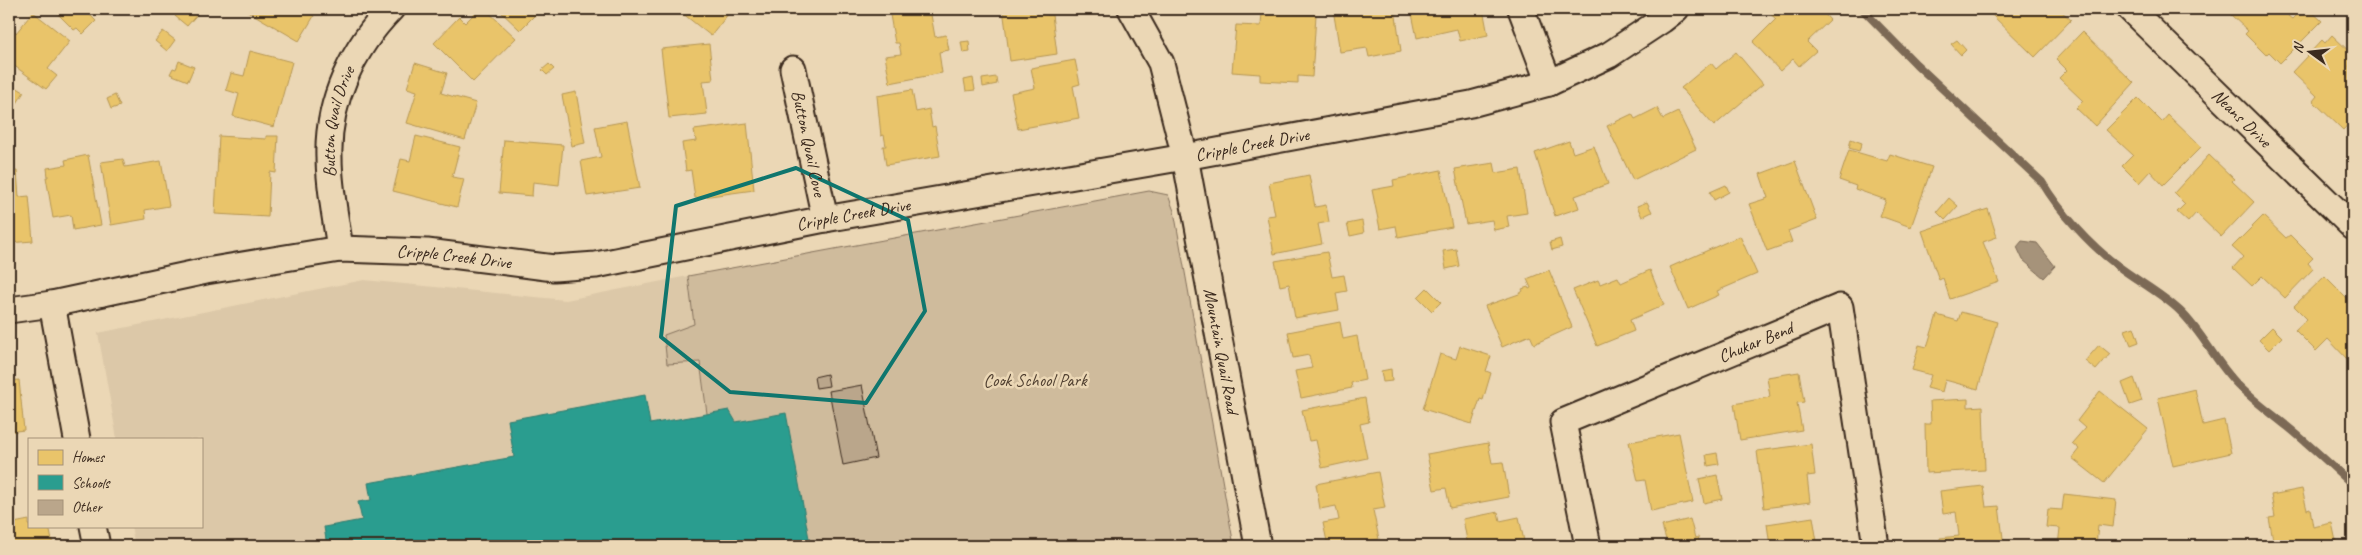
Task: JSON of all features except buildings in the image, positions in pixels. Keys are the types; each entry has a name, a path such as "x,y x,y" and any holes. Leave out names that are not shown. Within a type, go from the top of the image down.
{"street":[{"name":"Button Quail Drive","path":"340,249 328,157 335,106 352,61 365,39 391,9"},
{"name":"Mountain Quail Road","path":"1130,9 1160,63 1185,157 1258,546"},
{"path":"1521,9 1549,83"},
{"name":"Cripple Creek Drive","path":"9,310 52,304 206,271 340,249 427,252 554,268 596,265 825,219 1185,157 1471,104 1549,83 1609,55 1676,9"},
{"name":"Neans Drive","path":"2130,9 2353,227"},
{"name":"Button Quail Cove","path":"792,69 825,219"},
{"path":"52,304 77,438"},
{"name":"Chukar Bend","path":"1588,546 1564,422 1840,307 1876,546"},
{"path":"93,528 97,546"}],"highlighted area":[{"path":"796,168 908,220 925,311 866,403 730,392 661,337 676,206"}],"shaded area":[{"path":"2022,241 2037,243 2055,266 2044,278 2023,260 2017,247"},
{"path":"688,276 725,546 135,546 131,528 202,528 202,438 117,438 98,333 364,280 566,300"}],"green space":[{"name":"Cook School Park","path":"1149,191 1168,195 1174,211 1234,546 725,546 700,362 667,364 664,335 694,324 688,276"}],"waterway":[{"path":"1862,9 1916,64 2042,182 2066,216 2097,249 2180,311 2238,385 2353,485"}]}
